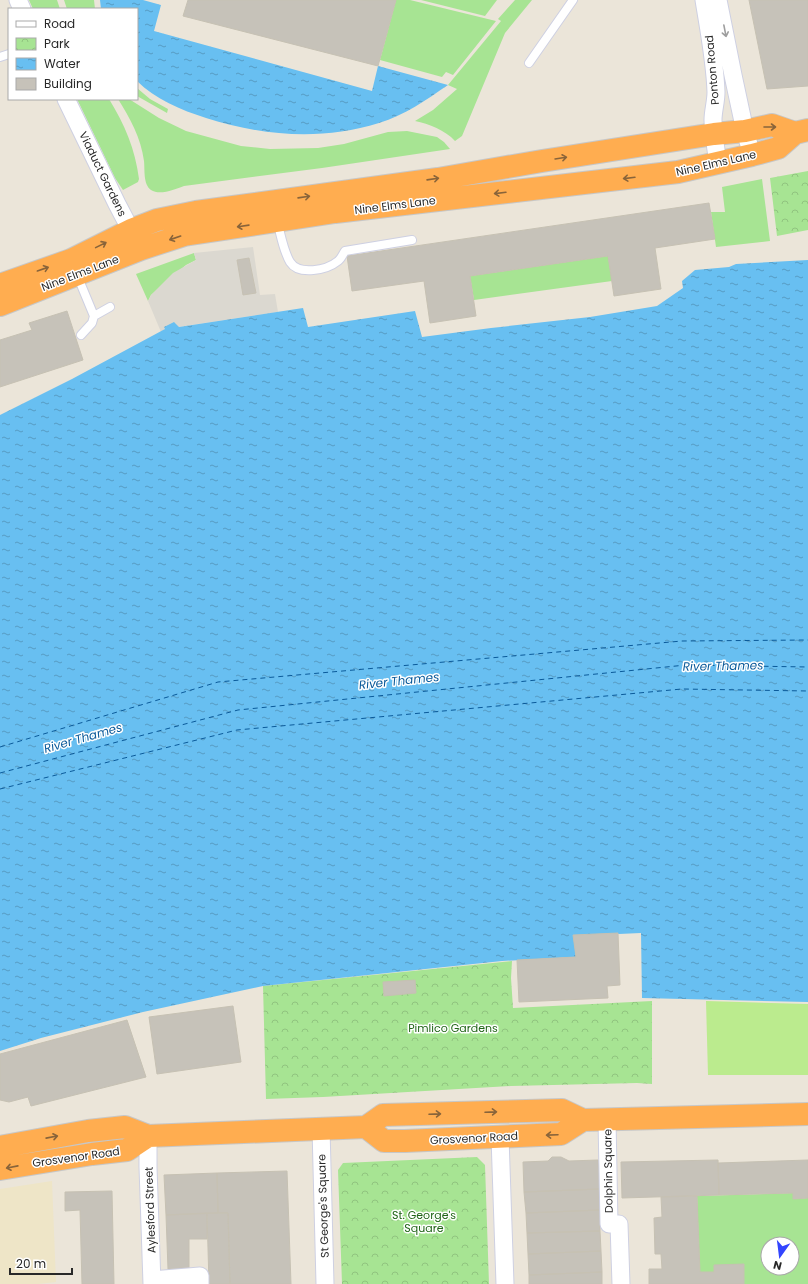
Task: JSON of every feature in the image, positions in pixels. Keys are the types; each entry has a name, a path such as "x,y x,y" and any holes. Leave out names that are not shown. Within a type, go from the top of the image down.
{"highway":[{"name":"Nine Elms Lane","path":"0,284 74,267 273,211 438,179 772,125 801,131"},
{"name":"Nine Elms Lane","path":"0,305 74,267 131,230 157,220 196,212 343,211 668,174 778,148 801,131"},
{"path":"366,1127 383,1116 489,1112 562,1110 583,1120 808,1114"},
{"name":"Grosvenor Road","path":"0,1147 88,1131 125,1127 148,1136 366,1127 384,1141 561,1134 583,1120"},
{"name":"Grosvenor Road","path":"0,1169 92,1154 127,1150 148,1136"}],"street":[{"name":"Ponton Road","path":"704,0 713,59 716,93 713,118 718,163"},
{"name":"Ponton Road","path":"718,0 745,130 752,155"},
{"name":"Viaduct Gardens","path":"66,100 141,249"},
{"name":"Dolphin Square","path":"607,1119 608,1224 619,1224 621,1284"},
{"name":"St George's Square","path":"321,1128 325,1284"},
{"name":"Aylesford Street","path":"148,1136 152,1282"},
{"path":"500,1137 505,1284"},
{"path":"152,1282 200,1276 200,1284"}],"lane":[{"path":"529,63 573,0"},
{"path":"273,211 284,248 291,263 294,267 308,270 322,269 339,261 345,251 412,240"},
{"path":"74,267 94,316 92,323 81,335"},
{"path":"94,316 110,307"}],"shaded area":[{"path":"253,247 260,295 275,294 278,312 178,327 164,327 165,329 161,332 148,301 151,295 173,273 196,260 194,253"},
{"path":"52,1181 56,1282 38,1284 0,1284 0,1189"}],"green space":[{"path":"29,0 57,0 60,8 33,8"},
{"path":"64,0 94,0 95,8 67,8"},
{"path":"396,0 410,0 496,21 453,75 446,72 442,77 380,60"},
{"path":"421,0 497,0 485,16"},
{"path":"515,0 532,0 505,33 462,136 455,141 436,128 415,121 433,110 457,89 448,85 501,21 498,19"},
{"path":"138,89 150,99 168,109 167,113 138,97"},
{"path":"77,100 110,100 120,118 132,147 139,179 138,182 123,190 115,178"},
{"path":"119,100 131,100 159,118 186,131 241,146 270,149 318,148 344,144 388,132 407,131 437,137 450,149 184,186 168,191 155,192 148,187 145,177 143,153 138,136"},
{"path":"808,171 808,230 777,236 770,178"},
{"path":"762,179 770,241 716,247 711,212 725,212 722,187"},
{"path":"194,253 196,260 186,265 151,295 148,301 136,274"},
{"path":"608,256 612,281 474,300 470,276"},
{"name":"Pimlico Gardens","path":"512,961 511,978 513,1008 652,1001 652,1084 637,1083 511,1086 266,1099 263,986"},
{"path":"706,1001 808,1004 808,1075 708,1075"},
{"name":"St. George's Square","path":"477,1157 485,1165 489,1284 342,1284 338,1170 343,1163"},
{"path":"793,1193 793,1199 808,1198 808,1284 744,1284 744,1265 714,1265 714,1272 700,1272 697,1196"}],"water":[{"path":"100,0 143,0 161,5 154,31 372,91 378,66 448,85 415,107 398,116 357,129 314,134 292,134 249,129 206,118 178,108 160,99 144,87 138,82 138,8 101,8"},
{"name":"River Thames","path":"808,260 808,1002 642,998 641,933 574,936 576,957 502,961 263,986 143,1012 41,1038 0,1051 0,415 72,379 165,329 164,327 174,322 179,327 303,308 308,327 415,311 422,337 590,317 657,306 683,288 682,281 695,270 729,267 736,264"}],"building":[{"path":"188,0 396,0 378,66 183,16"},
{"path":"749,0 808,0 808,86 767,89"},
{"path":"709,203 715,239 655,248 661,289 614,296 608,256 470,276 476,316 430,323 424,281 352,291 347,256"},
{"path":"249,258 256,293 243,295 237,260"},
{"path":"67,311 83,360 0,387 0,340 32,330 29,323"},
{"path":"618,933 620,985 607,986 608,998 519,1002 517,960 576,957 573,935"},
{"path":"415,980 416,993 384,996 383,982"},
{"path":"233,1006 241,1062 157,1074 149,1017"},
{"path":"127,1020 146,1077 31,1106 28,1097 9,1102 0,1100 0,1054"},
{"path":"552,1157 561,1157 569,1161 598,1160 600,1189 524,1192 523,1162 548,1161"},
{"path":"718,1160 719,1195 622,1198 621,1162"},
{"path":"808,1160 808,1198 793,1199 793,1193 719,1195 718,1163"},
{"path":"287,1171 291,1284 230,1284 228,1213 218,1213 217,1173"},
{"path":"217,1173 218,1213 166,1215 164,1175"},
{"path":"600,1189 600,1210 526,1213 524,1192"},
{"path":"112,1191 114,1284 82,1284 80,1210 65,1211 65,1192"},
{"path":"697,1196 700,1272 714,1272 714,1265 744,1264 744,1284 649,1284 649,1269 662,1269 661,1254 655,1254 654,1218 662,1217 661,1197"},
{"path":"600,1210 600,1231 527,1233 526,1213"},
{"path":"207,1213 207,1239 189,1239 189,1268 168,1269 166,1215"},
{"path":"207,1213 228,1213 230,1284 209,1284"},
{"path":"600,1231 601,1251 528,1254 527,1233"},
{"path":"601,1251 602,1272 529,1275 528,1254"},
{"path":"602,1272 602,1284 529,1284 529,1275"}],"ferry route":[{"path":"0,747 218,682 682,641 808,640"},
{"path":"0,773 238,710 686,665 808,667"},
{"path":"0,789 237,730 682,689 808,691"}]}
